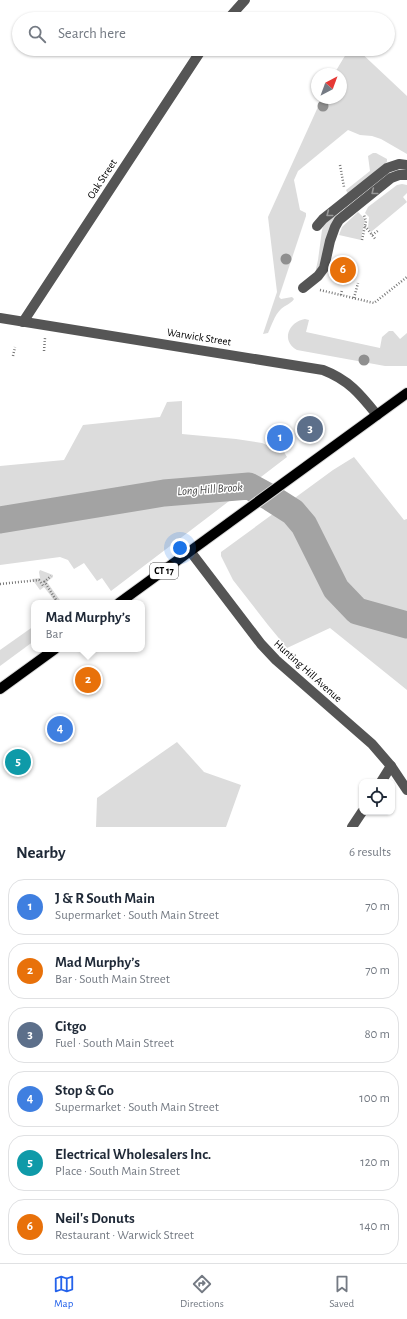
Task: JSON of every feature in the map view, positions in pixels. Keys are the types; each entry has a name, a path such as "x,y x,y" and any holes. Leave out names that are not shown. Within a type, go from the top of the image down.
{"main road":[{"name":"CT 17","path":"122,600 407,393"},
{"path":"0,689 51,652"}],"street":[{"path":"234,12 245,0"},
{"name":"Oak Street","path":"23,322 197,56"},
{"path":"317,226 322,218 387,168 399,164 407,164"},
{"path":"303,288 318,276 324,268 330,241 339,220 391,178 399,175 407,175"},
{"name":"Warwick Street","path":"0,318 323,370 346,381 377,415"},
{"name":"Hunting Hill Avenue","path":"190,551 261,644 276,660 372,744 391,766 407,790"},
{"path":"383,779 391,766"},
{"path":"352,827 360,815"}],"path":[{"path":"340,165 344,191"},
{"path":"365,226 376,240"},
{"path":"372,235 379,230"},
{"path":"316,289 374,302 407,277"},
{"path":"354,298 358,283"},
{"path":"341,295 342,290"},
{"path":"44,351 46,337"},
{"path":"13,356 15,347"},
{"path":"43,582 51,576"},
{"path":"0,584 39,580 43,582 56,600"},
{"path":"43,582 44,586"}],"shaded area":[{"path":"345,56 364,56 407,96 407,154 381,139 372,136 360,135 348,130 298,171 294,180 300,210 306,213 306,216 279,297 281,299 292,297 294,299 279,312 268,333 263,334 277,292 268,217 319,104 347,104 347,68 338,68"},
{"path":"373,153 387,159 387,162 348,194 346,190 370,171 368,156"},
{"path":"397,185 407,185 407,193 403,197 407,202 371,232 368,228 369,217 365,213 368,207"},
{"path":"358,212 365,219 361,240 339,235 342,227"},
{"path":"334,216 336,218 320,269 317,271 316,269 322,230 324,224"},
{"path":"305,319 309,320 306,332 380,348 382,337 389,331 393,331 400,339 407,333 407,366 385,366 297,350 289,342 289,332 294,324"},
{"path":"182,401 182,434 262,443 284,452 287,457 111,591 102,578 97,581 84,563 74,569 68,560 60,557 0,565 0,466 64,460 83,425 160,417 167,402"},
{"path":"354,457 404,520 407,519 407,690 330,628 287,648 233,580 221,556 221,552 333,470"},
{"path":"40,570 53,575 53,577 47,582 60,600 54,600 44,587 40,590 32,579 40,578"},
{"path":"31,628 31,643 0,666 0,650"},
{"path":"177,742 204,772 241,785 226,827 96,827 97,798"}],"waterway":[{"name":"Long Hill Brook","path":"0,520 164,493 249,486 293,512 304,525 336,589 357,611 407,625"}],"place":[{"name":"Neil's Donuts","path":"343,270"},
{"name":"Citgo","path":"310,429"},
{"name":"J & R South Main","path":"280,438"},
{"name":"Mad Murphy’s","path":"88,680"},
{"name":"Stop & Go","path":"60,729"},
{"name":"Electrical Wholesalers Inc.","path":"18,762"}]}
